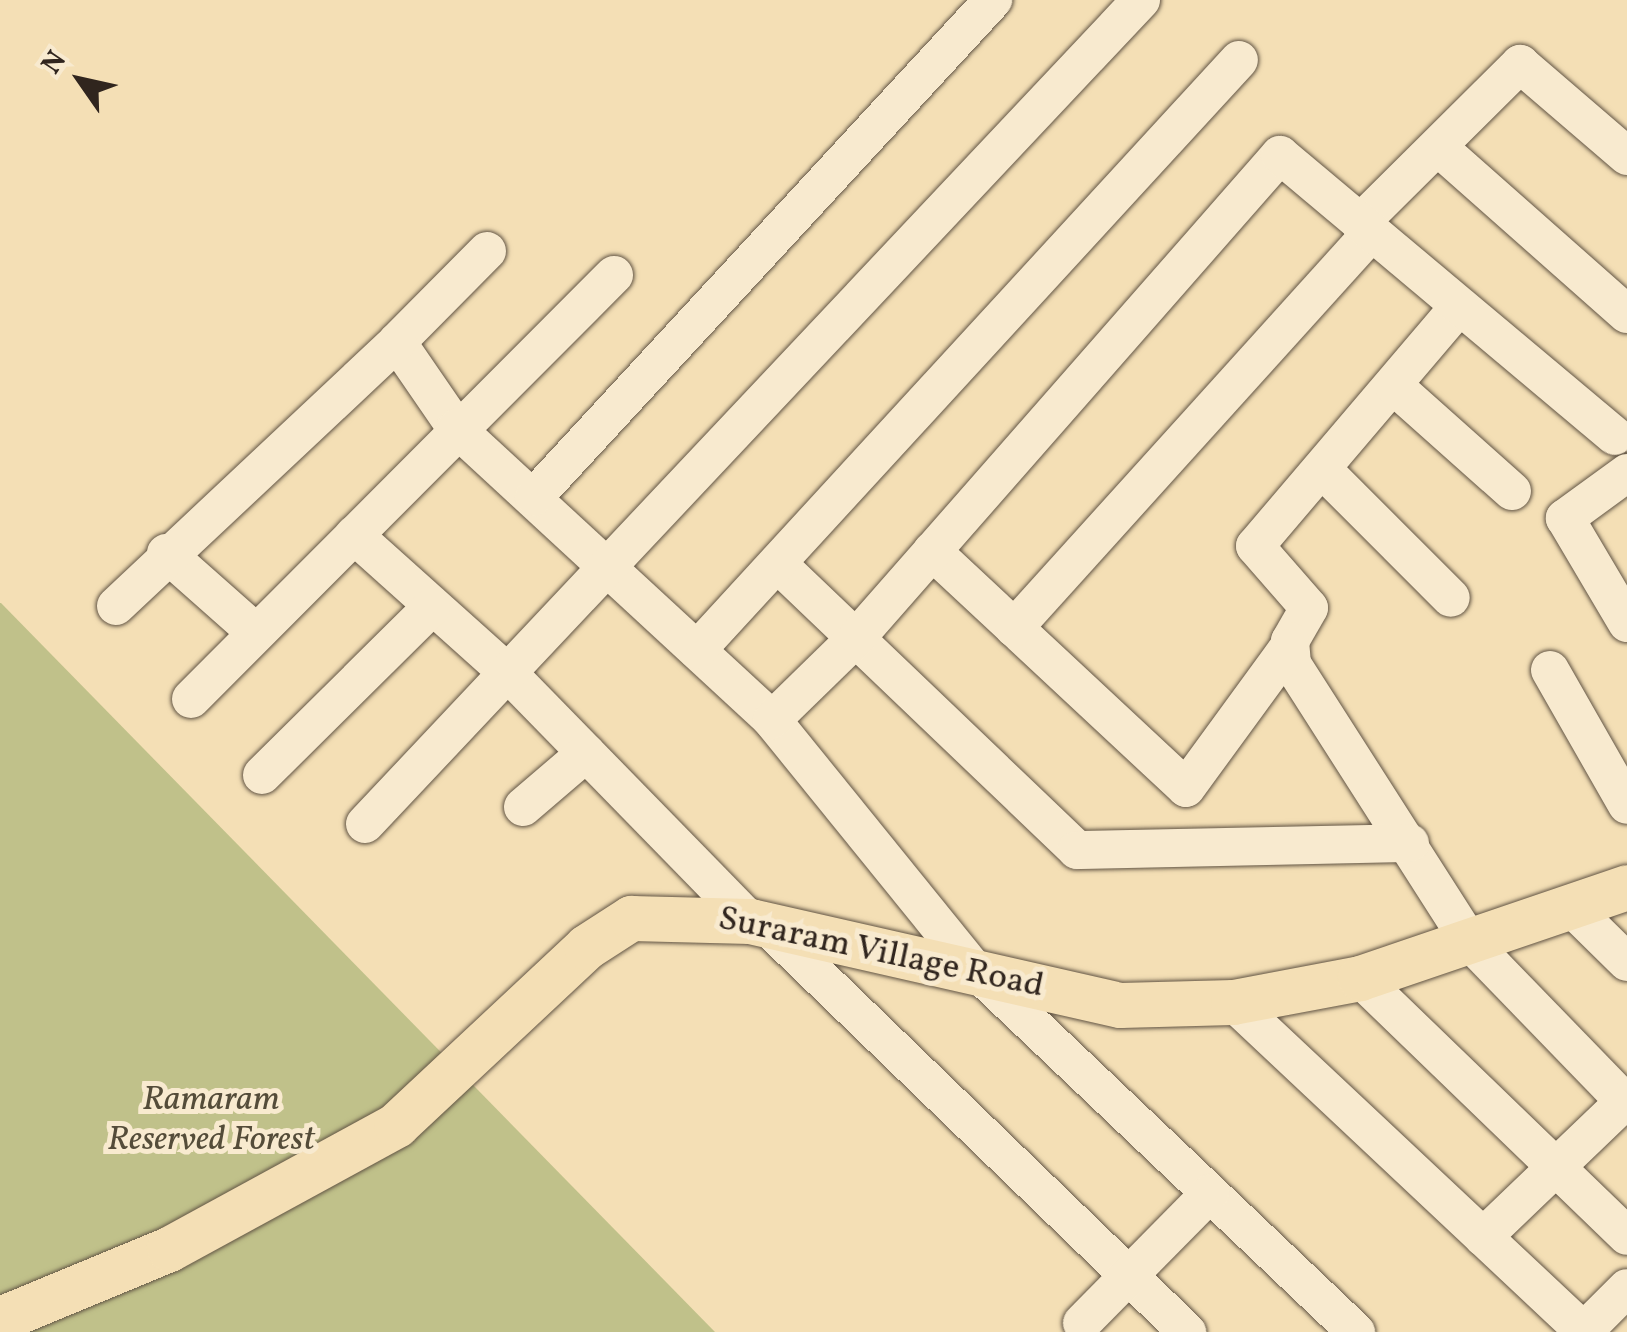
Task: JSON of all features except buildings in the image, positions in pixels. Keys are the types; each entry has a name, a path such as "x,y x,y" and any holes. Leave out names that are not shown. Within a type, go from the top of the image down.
{"main road":[{"name":"Suraram Village Road","path":"0,1319 169,1249 396,1125 586,947 631,918 758,923 972,967 1120,1005 1233,1002 1360,978 1627,888"}],"street":[{"path":"534,497 992,0"},
{"path":"365,824 615,568 1141,0"},
{"path":"697,650 780,566 1240,60"},
{"path":"1014,628 1365,228 1520,64 1627,156"},
{"path":"1438,147 1627,314"},
{"path":"772,720 858,636 1280,155 1456,310 1615,436"},
{"path":"116,606 166,553 397,342 487,251"},
{"path":"191,699 252,630 354,535 456,428 614,275"},
{"path":"932,551 1186,788 1288,648 1309,608 1256,546 1456,310"},
{"path":"397,342 456,428 615,568 772,720 972,967 1356,1332"},
{"path":"1394,386 1512,490"},
{"path":"1322,469 1451,598"},
{"path":"1627,474 1565,518 1627,623"},
{"path":"354,535 510,675 758,923 1187,1332"},
{"path":"166,553 252,630"},
{"path":"780,566 858,636 1077,850 1410,844"},
{"path":"262,775 431,608"},
{"path":"1288,648 1469,941 1626,1102 1483,1237"},
{"path":"1550,670 1627,805"},
{"path":"523,807 586,753"},
{"path":"1572,908 1627,962"},
{"path":"1360,978 1627,1236"},
{"path":"1233,1002 1584,1332 1627,1288"},
{"path":"1082,1323 1210,1193"}],"green space":[{"name":"Ramaram Reserved Forest","path":"1,603 715,1332 0,1332"}]}
